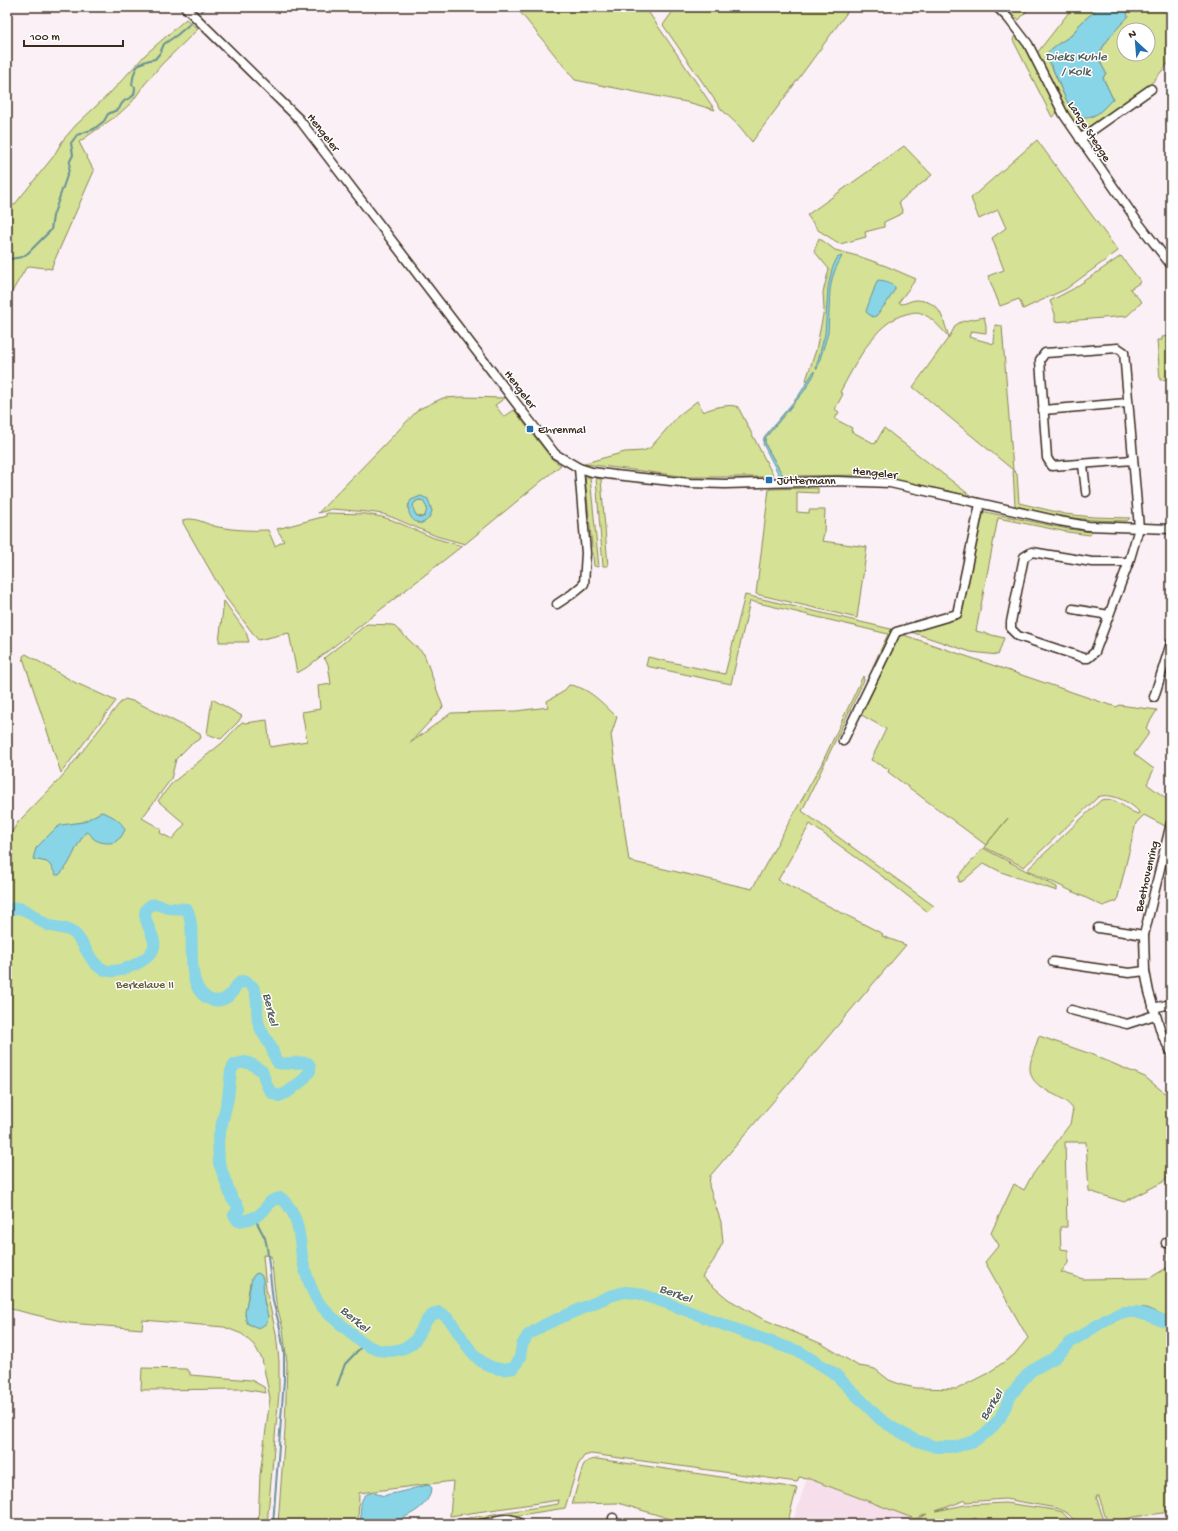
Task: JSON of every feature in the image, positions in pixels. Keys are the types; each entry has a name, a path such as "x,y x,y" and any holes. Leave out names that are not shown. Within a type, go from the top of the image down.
{"street":[{"name":"Lange Stegge","path":"996,7 1008,18 1028,44 1064,114 1080,139 1146,234 1171,265"},
{"name":"Hengeler","path":"189,8 299,119 555,454 579,468 592,472 690,483 725,484 864,481 890,484 1088,526 1171,529"},
{"path":"1080,139 1151,88"},
{"path":"1129,562 1092,562 1032,552 1027,554 1024,557 1011,622 1011,629 1018,636 1084,658 1088,658 1096,652 1129,562 1138,528 1133,460 1127,403 1127,380 1124,352 1118,348 1045,353 1040,360 1043,410 1047,458 1052,466 1083,465 1133,460"},
{"path":"1043,410 1127,403"},
{"path":"1083,465 1086,492"},
{"path":"557,604 584,584 586,553 579,468"},
{"path":"843,741 896,632 957,614 980,504"},
{"path":"1073,609 1109,615"},
{"path":"1154,697 1171,643"},
{"name":"Beethovenring","path":"1171,825 1144,935 1145,971 1154,1012 1162,1035 1171,1052"},
{"path":"1098,928 1144,935"},
{"path":"1054,962 1129,973 1145,971"},
{"path":"1071,1010 1127,1024 1171,1004"},
{"path":"481,1524 511,1519 517,1520 520,1524"}],"shaded area":[{"path":"807,1478 912,1517 911,1524 792,1524"}],"green space":[{"path":"516,7 645,7 715,110 691,103 575,80"},
{"path":"676,7 851,7 752,142 740,127 721,109 663,25"},
{"path":"1005,7 1030,7 1019,20"},
{"path":"1073,7 1099,7 1080,24 1072,35 1046,54 1068,104 1077,115 1082,118 1087,118 1095,115 1113,99 1103,78 1106,73 1101,62 1100,55 1107,41 1116,30 1116,62 1156,62 1156,22 1123,22 1127,17 1126,7 1171,7 1171,60 1151,84 1084,130 1080,131 1065,110 1037,53"},
{"path":"186,19 198,29 162,64 132,102 119,114 79,142 94,171 52,269 30,266 26,268 7,300 7,211 15,204 53,157 63,140 76,125 111,92 146,54"},
{"path":"1015,35 1022,41 1055,104 1057,110 1056,114 1052,117 1013,40"},
{"path":"1037,140 1118,251 1066,289 1023,309 1019,299 1000,306 988,276 1004,270 992,238 1006,228 998,210 979,219 971,198"},
{"path":"904,146 932,175 899,202 903,213 884,222 884,227 865,232 866,237 840,244 818,230 807,215"},
{"path":"819,238 835,250 861,257 916,279 899,302 903,304 916,300 931,303 939,311 949,337 933,320 919,312 906,314 884,326 875,335 859,358 840,392 843,394 835,409 839,412 835,419 852,428 851,431 875,444 884,428 971,496 872,475 783,476 765,444 765,438 804,391 815,373 814,372 808,381 806,380 816,350 824,310 823,292 829,269 814,251"},
{"path":"1121,256 1141,282 1130,289 1142,302 1127,316 1055,322 1055,314 1050,301 1073,289"},
{"path":"984,317 986,333 971,331 969,337 994,344 995,325 1002,326 1013,470 913,387 958,323"},
{"path":"1171,336 1171,379 1160,380 1157,340 1162,340 1162,337"},
{"path":"443,398 505,398 495,405 504,417 514,410 552,459 561,465 465,544 436,536 383,514 332,509 318,513 419,409","holes":["420,496 432,511 422,523 417,523 408,505"]},
{"path":"697,401 703,412 726,406 738,407 774,477 689,477 585,464 625,452 643,451 650,448 679,415"},
{"path":"1013,470 1017,474 1019,503 1065,514 1093,517 1130,518 1127,521 1093,520 1065,517 1015,506"},
{"path":"585,477 590,477 599,567 594,566"},
{"path":"596,478 601,479 608,566 603,566"},
{"path":"818,488 818,493 797,492 797,512 809,513 809,510 825,510 824,533 822,541 867,547 857,618 756,594 769,489"},
{"path":"418,500 423,501 427,505 427,514 423,517 417,516 413,510 413,504"},
{"path":"981,511 1068,529 1091,532 1090,535 1067,532 998,518 976,631 1004,638 998,655 971,652 905,630 959,615"},
{"path":"326,513 366,514 382,517 434,538 462,546 306,668 297,673 289,633 258,640 226,598 183,523 183,520 192,519 214,526 231,529 268,530 275,546 284,541 277,529 326,516"},
{"path":"745,595 895,630 874,669 873,666 888,634 750,601 731,684 646,666 648,657 725,674"},
{"path":"224,601 246,632 249,642 219,642"},
{"name":"Berkelaue II","path":"367,624 393,625 424,654 443,707 409,744 451,713 516,711 548,707 547,701 563,692 569,685 583,689 595,697 617,717 611,735 629,861 752,889 821,765 863,676 864,680 802,811 934,906 928,912 890,882 810,824 778,880 883,934 882,936 906,945 710,1176 709,1186 721,1222 723,1242 714,1260 702,1277 728,1299 761,1318 822,1344 860,1367 875,1369 889,1380 916,1388 957,1389 988,1373 1014,1355 1028,1338 985,1262 999,1245 991,1233 1014,1184 1024,1190 1031,1177 1070,1124 1073,1109 1068,1103 1041,1087 1031,1075 1031,1062 1039,1036 1088,1053 1145,1077 1171,1098 1171,1107 1168,1111 1171,1114 1171,1239 1167,1239 1167,1176 1163,1182 1124,1202 1089,1191 1086,1142 1065,1142 1067,1227 1060,1227 1061,1249 1068,1250 1068,1263 1061,1272 1083,1279 1150,1278 1168,1267 1167,1244 1171,1244 1171,1512 1133,1517 1112,1523 1106,1519 1099,1496 1096,1496 1105,1524 1077,1524 1068,1514 1056,1508 1005,1499 966,1502 966,1500 936,1511 965,1505 1005,1503 1062,1512 1074,1524 978,1524 976,1518 970,1520 972,1524 915,1524 916,1521 927,1514 915,1519 807,1478 799,1477 797,1482 591,1454 584,1456 578,1465 565,1508 462,1524 430,1524 558,1504 559,1500 450,1516 453,1481 359,1493 358,1524 278,1524 285,1429 287,1363 283,1329 276,1302 271,1256 263,1255 266,1289 276,1333 279,1361 279,1394 267,1524 258,1524 260,1475 270,1398 262,1359 255,1346 242,1334 224,1327 143,1320 142,1329 69,1323 7,1308 7,839 19,821 58,781 119,704 125,699 136,702 200,734 201,738 190,745 176,759 171,779 142,818 161,829 160,833 172,839 185,824 158,801 172,783 222,743 242,722 245,723 267,720 270,747 307,741 302,712 320,709 318,686 331,684 328,664 324,658","holes":["250,1283 263,1295 265,1310 268,1317 245,1316"]},
{"path":"898,633 1117,707 1119,705 1157,710 1146,728 1150,732 1134,754 1154,769 1147,784 1171,802 1171,809 1165,826 1144,815 1136,823 1117,901 1103,906 1027,870 1101,800 1111,800 1138,814 1139,812 1135,808 1126,802 1114,797 1098,797 1024,867 984,847 986,845 888,772 889,769 871,760 886,729 858,713"},
{"path":"26,654 74,682 116,701 61,773 23,658"},
{"path":"212,699 242,716 221,739 207,734"},
{"path":"983,848 1057,887 1057,891 1001,872 984,863 963,881 959,882 958,877"},
{"path":"142,1368 186,1369 190,1372 190,1375 251,1380 264,1387 266,1393 243,1389 141,1390"},
{"path":"597,1459 797,1488 787,1524 687,1524 618,1503 572,1504 584,1464 587,1461"}],"water":[{"name":"Dieks Kuhle / Kolk","path":"1099,7 1126,7 1128,17 1123,22 1116,22 1116,30 1100,51 1099,55 1100,62 1106,73 1103,78 1113,99 1097,114 1083,117 1075,113 1071,108 1052,67 1045,57 1046,54 1055,46 1072,35 1080,24"},
{"path":"842,256 832,279 828,333 817,369 816,367 825,334 828,287 832,269 837,258"},
{"path":"877,281 885,281 895,287 895,289 888,301 876,316 873,317 866,311"},
{"path":"814,371 815,373 804,391 765,438 765,444 783,476 780,477 763,444 764,437 799,395"},
{"path":"421,496 428,499 432,511 429,518 424,522 420,523 411,518 409,507 411,500","holes":["420,500 423,501 427,508 425,516 421,518 415,514 413,506 415,502"]},
{"path":"101,812 115,818 125,830 121,837 115,842 107,843 98,841 86,832 67,865 59,875 56,875 47,862 33,859 36,848 56,828 61,825 83,822"},
{"path":"258,1273 263,1279 264,1301 268,1317 267,1323 259,1328 248,1324 245,1312 252,1278"},
{"path":"1132,1307 1146,1308 1171,1318 1169,1327 1136,1317 1125,1316 1123,1309"},
{"path":"429,1485 432,1488 427,1500 423,1505 408,1516 396,1521 394,1524 361,1524 362,1500 367,1494 373,1493 384,1496"}],"waterway":[{"path":"201,12 205,7"},
{"path":"7,266 10,259 22,257 28,253 51,230 53,216 73,155 71,143 77,135 94,129 104,121 108,114 119,109 124,101 132,97 135,92 135,87 132,85 133,79 135,70 138,66 144,62 155,59 160,53 164,44 191,23"},
{"path":"7,268 7,281"},
{"name":"Berkel","path":"7,911 14,908 22,909 48,925 71,931 82,942 95,964 105,970 111,971 133,966 151,952 154,947 154,942 145,913 151,905 156,904 170,908 187,909 190,919 193,972 196,984 202,994 211,1000 218,1000 224,999 228,996 242,981 253,987 256,995 259,1025 278,1063 308,1063 310,1066 310,1071 303,1080 288,1092 279,1096 272,1093 267,1086 262,1071 246,1062 234,1065 231,1071 228,1098 218,1140 219,1163 232,1199 237,1204 239,1209 234,1215 238,1221 253,1218 258,1216 270,1202 281,1198 287,1204 295,1217 305,1270 317,1300 335,1320 366,1345 372,1348 390,1351 406,1347 413,1343 427,1320 432,1315 439,1312 446,1316 470,1350 482,1362 488,1366 496,1368 514,1368 520,1357 522,1345 528,1335 544,1325 610,1296 625,1292 637,1293 800,1352 834,1373 880,1419 895,1429 915,1440 936,1447 955,1447 974,1441 989,1431 1000,1418 1010,1397 1031,1371 1056,1357 1071,1342 1107,1319 1123,1312 1136,1312 1171,1323"},
{"path":"254,1217 265,1238 273,1301 284,1352 284,1380 273,1524"},
{"path":"337,1386 345,1364 364,1344"}],"place":[{"name":"Ehrenmal","path":"530,429"},
{"name":"Jüttermann","path":"769,480"}]}
